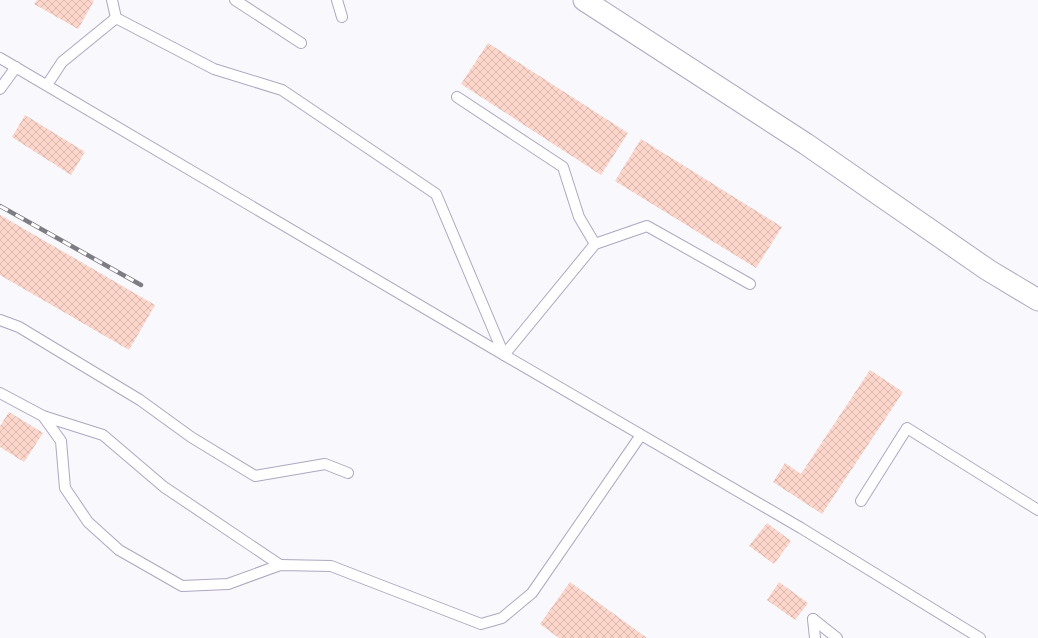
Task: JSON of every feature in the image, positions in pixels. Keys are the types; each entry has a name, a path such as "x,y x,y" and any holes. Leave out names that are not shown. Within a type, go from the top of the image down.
{"street":[{"path":"584,0 806,144 988,270 1038,300"}],"lane":[{"path":"112,0 116,18 214,69 282,90 436,194 504,355"},
{"path":"235,0 301,43"},
{"path":"337,0 342,17"},
{"path":"47,85 62,62 116,18"},
{"path":"0,58 808,532 980,638"},
{"path":"0,89 16,67"},
{"path":"457,97 563,167 579,218 595,244"},
{"path":"504,355 595,244 647,226 750,284"},
{"path":"0,320 20,327 140,400 191,437 255,476 325,464 348,473"},
{"path":"0,393 43,416 103,435 164,487 280,565"},
{"path":"43,416 61,441 65,488 88,522 119,550 182,586 228,584 280,565 331,566 481,624 502,618 532,593 641,435"},
{"path":"861,501 907,428 1038,510"},
{"path":"815,638 813,619 837,638"}],"building":[{"path":"37,0 94,1 78,29 34,4"},
{"path":"488,43 628,133 601,175 461,84"},
{"path":"25,115 85,152 71,175 12,137"},
{"path":"641,139 782,227 756,268 615,181"},
{"path":"0,215 155,305 129,350 0,275"},
{"path":"870,370 903,392 822,514 773,482 785,463 801,474"},
{"path":"9,412 43,433 24,462 0,447 0,426"},
{"path":"767,523 791,541 774,564 749,546"},
{"path":"570,582 647,638 559,638 540,624"},
{"path":"779,582 808,603 795,620 767,600"}],"railway":[{"path":"0,206 141,285"}]}
